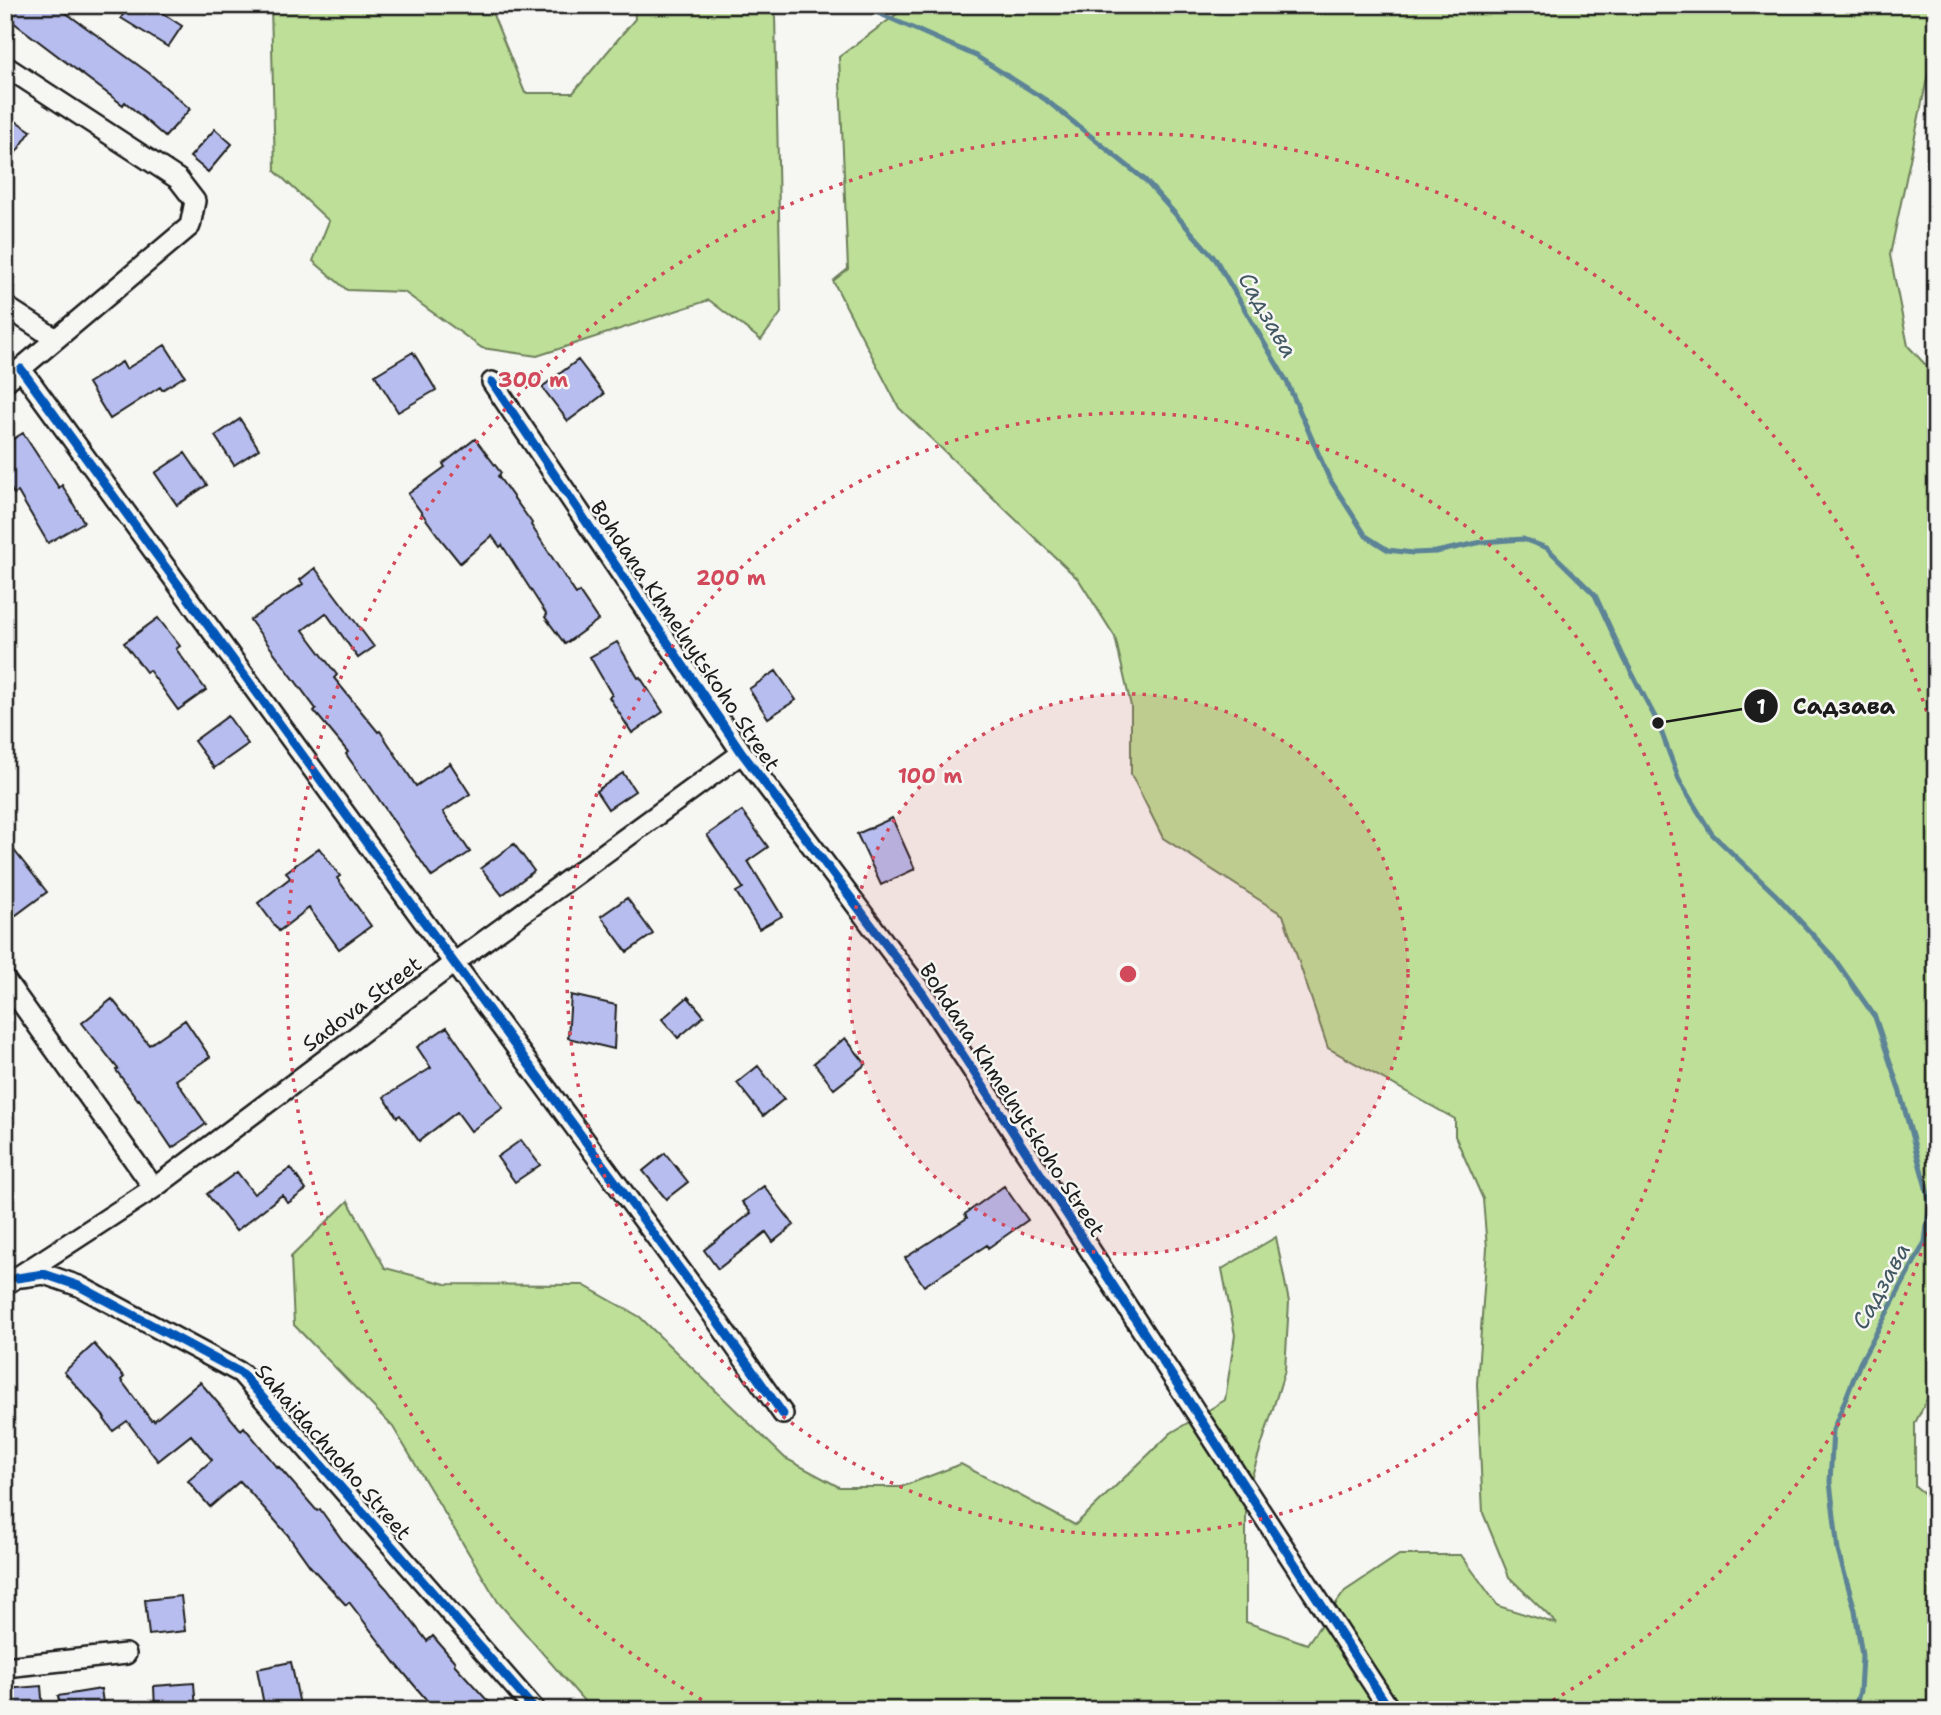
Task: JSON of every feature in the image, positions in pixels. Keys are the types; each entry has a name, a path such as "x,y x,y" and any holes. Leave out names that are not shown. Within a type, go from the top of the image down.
{"street":[{"path":"5,66 178,179 195,201 190,226 5,382"},
{"path":"5,306 57,339"},
{"path":"21,369 783,1414"},
{"name":"Bohdana Khmelnytskoho Street","path":"492,382 741,753 923,994 1390,1710"},
{"name":"Sadova Street","path":"11,1281 154,1188 454,963 741,753"},
{"path":"5,981 154,1188"},
{"name":"Sahaidachnoho Street","path":"11,1281 44,1274 79,1286 241,1373 535,1710"},
{"path":"5,1667 126,1654"}],"green space":[{"path":"271,5 489,5 525,93 573,93 635,19 634,5 770,5 775,14 781,313 761,340 709,300 537,356 482,348 404,292 347,290 313,261 329,221 275,171"},
{"path":"909,5 1936,5 1936,36 1890,255 1908,346 1936,376 1936,1382 1915,1423 1915,1486 1936,1503 1936,1710 596,1710 590,1708 498,1602 393,1427 294,1325 291,1257 348,1201 385,1268 446,1284 583,1285 640,1317 785,1458 839,1487 901,1487 961,1464 1075,1525 1171,1433 1225,1400 1235,1335 1222,1269 1276,1237 1289,1302 1285,1370 1246,1495 1246,1622 1307,1644 1345,1591 1399,1555 1461,1555 1498,1606 1557,1624 1509,1577 1483,1513 1477,1384 1487,1248 1483,1199 1455,1136 1455,1119 1328,1048 1283,915 1163,838 1131,774 1131,706 1115,637 1079,580 899,408 833,281 848,269 839,57"}],"building":[{"path":"5,5 55,5 149,73 190,109 165,137 125,102 123,105 5,16"},
{"path":"129,5 150,5 182,26 168,47 121,18"},
{"path":"5,114 31,131 5,168"},
{"path":"215,129 232,144 208,172 190,157"},
{"path":"165,345 185,376 162,390 160,387 110,419 88,383 122,362 126,369"},
{"path":"413,352 436,390 398,412 375,375"},
{"path":"578,360 604,394 568,421 542,387"},
{"path":"240,419 259,449 234,465 215,436"},
{"path":"23,433 59,488 62,485 84,522 48,543 18,492 14,494 5,480 5,444"},
{"path":"475,439 501,473 498,476 532,523 576,594 579,592 598,620 565,644 545,617 547,615 502,545 500,547 492,536 460,563 408,494 445,467 443,464"},
{"path":"185,453 207,485 177,505 155,473"},
{"path":"315,568 374,647 358,658 326,613 303,630 337,675 334,678 378,732 380,731 416,786 450,763 470,794 443,812 470,852 432,877 346,754 348,752 314,711 316,709 250,620 303,584 300,580"},
{"path":"158,618 180,646 176,649 206,690 178,710 149,670 146,672 124,643"},
{"path":"617,642 638,678 640,677 663,712 632,733 609,697 612,695 590,657"},
{"path":"776,671 796,700 768,718 749,689"},
{"path":"228,716 248,744 214,768 194,741"},
{"path":"623,773 635,791 608,809 596,791"},
{"path":"742,811 768,847 748,861 782,916 759,929 736,892 743,888 707,835"},
{"path":"892,818 915,869 881,885 857,834"},
{"path":"5,839 47,892 12,918 5,909"},
{"path":"514,844 534,871 502,895 481,868"},
{"path":"319,848 371,926 339,949 309,908 279,931 258,903 290,878 286,872"},
{"path":"627,898 653,934 627,952 601,916"},
{"path":"571,995 616,1005 614,1049 568,1038"},
{"path":"688,997 704,1016 678,1038 662,1019"},
{"path":"112,999 149,1045 185,1020 210,1057 176,1080 206,1124 172,1148 116,1070 118,1069 82,1023"},
{"path":"447,1027 503,1108 471,1131 457,1112 419,1141 400,1115 397,1117 384,1097 431,1068 417,1047"},
{"path":"845,1038 866,1064 834,1089 814,1063"},
{"path":"758,1066 784,1099 763,1116 737,1083"},
{"path":"521,1140 540,1165 515,1182 497,1157"},
{"path":"665,1153 688,1182 666,1199 643,1171"},
{"path":"291,1168 306,1190 288,1203 282,1195 236,1231 207,1194 237,1172 254,1194"},
{"path":"764,1186 794,1225 773,1242 766,1232 718,1269 704,1250 751,1213 742,1202"},
{"path":"1004,1186 1028,1220 988,1248 987,1245 924,1286 905,1258 967,1218 965,1214"},
{"path":"94,1344 124,1377 121,1380 151,1420 154,1421 200,1382 241,1430 244,1427 317,1511 320,1509 343,1541 387,1589 427,1641 433,1636 454,1664 496,1710 435,1710 349,1602 346,1605 310,1566 287,1534 240,1481 210,1507 188,1481 212,1460 191,1435 158,1461 127,1421 113,1431 105,1418 64,1372"},
{"path":"181,1596 185,1631 149,1635 145,1600"},
{"path":"291,1662 301,1710 265,1710 257,1669"},
{"path":"194,1683 196,1710 155,1710 154,1686"},
{"path":"41,1686 43,1709 5,1710 5,1689"},
{"path":"101,1689 104,1710 61,1710 58,1696"}],"waterway":[{"name":"Садзава","path":"860,5 976,56 1046,100 1145,180 1216,260 1287,382 1329,478 1366,536 1388,550 1413,553 1436,552 1482,542 1523,539 1547,548 1595,595 1658,723 1680,782 1712,834 1777,896 1833,957 1875,1017 1899,1089 1930,1202 1925,1242 1860,1363 1833,1430 1830,1482 1838,1551 1855,1610 1862,1656 1860,1691 1854,1710"}],"cycle path":[{"path":"21,369 783,1414"},
{"path":"492,382 742,753 923,994 1390,1710"},
{"path":"17,1278 44,1274 79,1286 241,1373 535,1710"}],"place":[{"name":"Садзава","path":"1658,723"}]}
